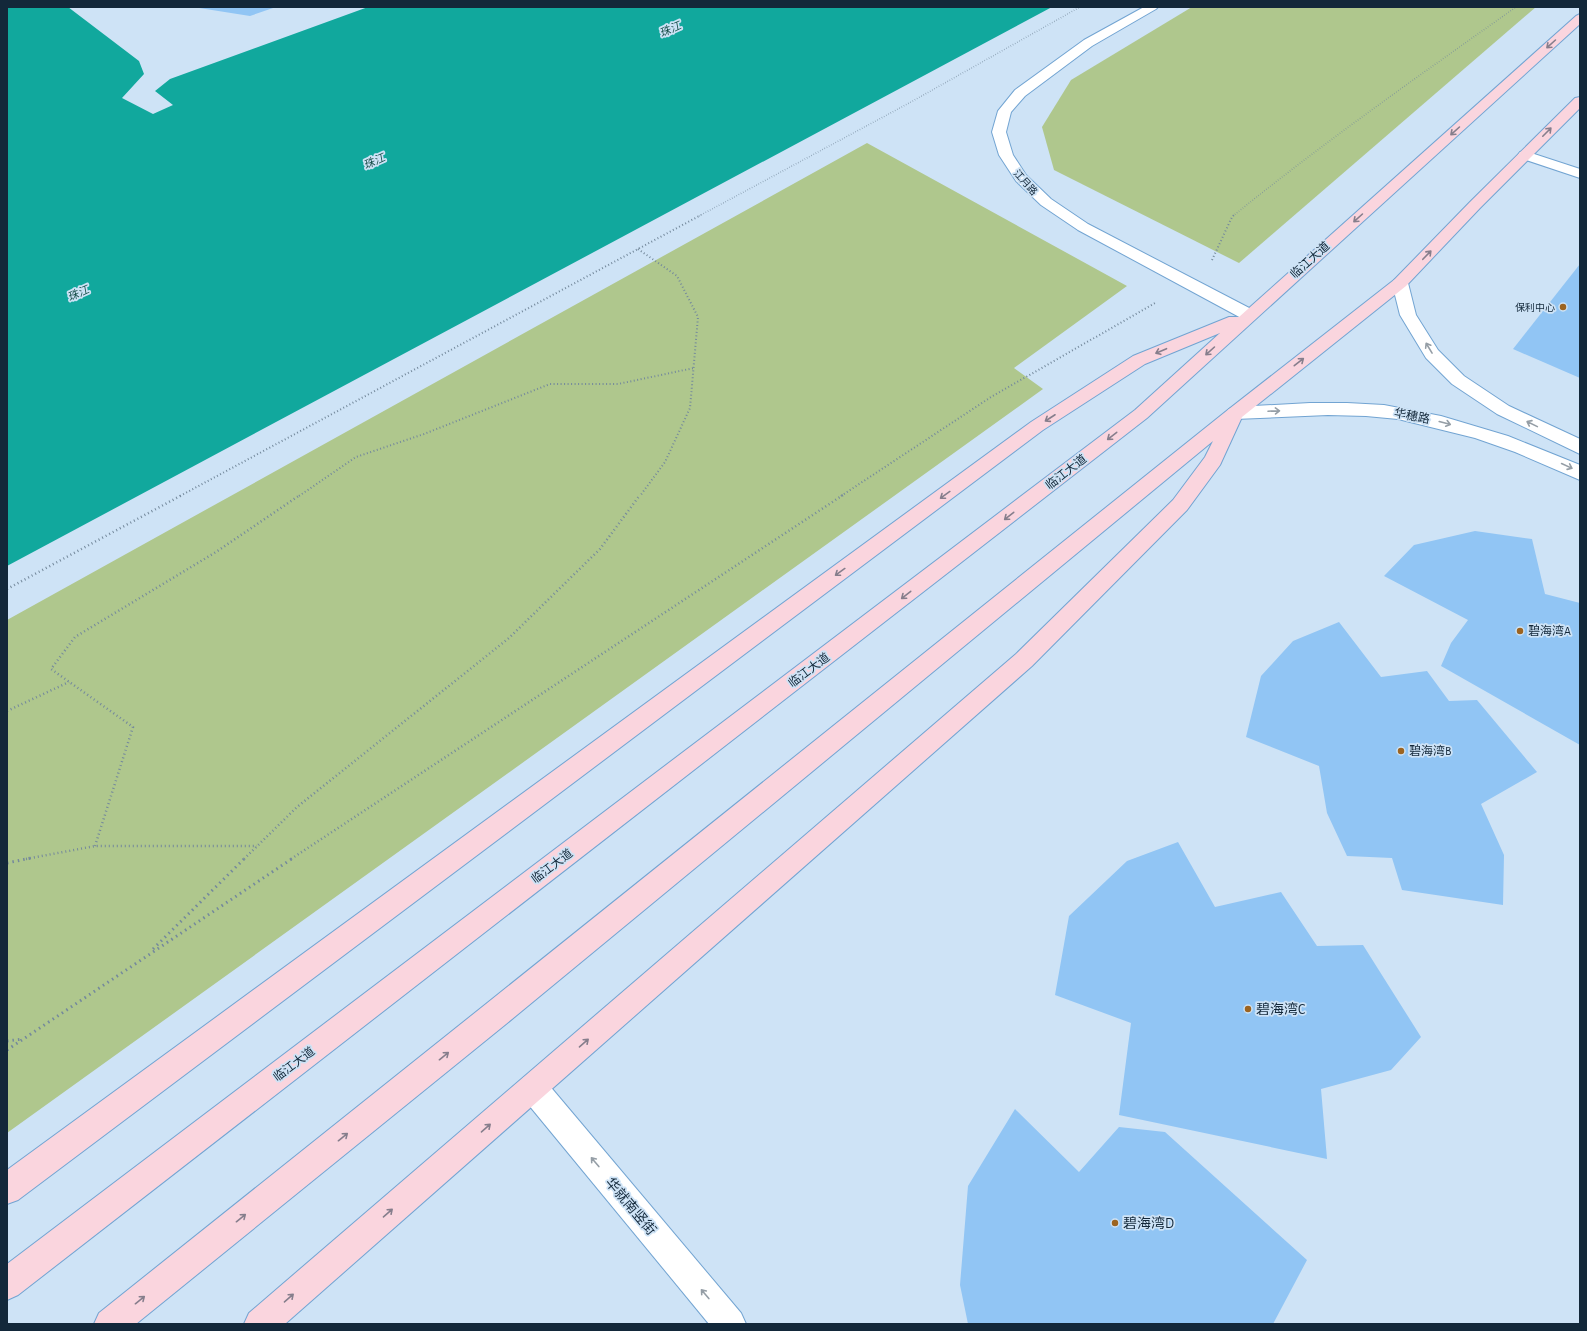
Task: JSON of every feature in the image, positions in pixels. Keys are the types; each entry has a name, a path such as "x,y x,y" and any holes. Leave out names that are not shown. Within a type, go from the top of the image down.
{"main road":[{"name":"临江大道","path":"7,1284 891,608 1141,414 1580,18"},
{"path":"110,1324 514,1000 1235,412 1400,283 1580,101"},
{"path":"7,1189 1037,426 1139,360 1249,315"},
{"path":"260,1324 1024,660 1180,505 1213,460 1235,412"}],"street":[{"name":"江月路","path":"1152,7 1088,43 1020,93 1005,111 999,132 1006,155 1020,178 1046,202 1082,227 1249,315"},
{"path":"1525,156 1580,174"},
{"path":"1400,283 1408,315 1432,354 1458,380 1503,410 1580,447"},
{"name":"华穗路","path":"1235,412 1344,409 1385,411 1436,421 1489,435 1545,456 1580,473"},
{"name":"华就南竖街","path":"533,1088 730,1324"}],"path":[{"path":"7,589 910,102 1080,7"},
{"path":"1213,259 1232,217 1364,114 1516,7"},
{"path":"148,954 297,807 509,638 600,548 665,462 690,408 698,317 677,276 638,249"},
{"path":"7,1050 148,954 991,397 1159,301"},
{"path":"95,846 133,727 50,669 75,637 216,552 356,457 424,434 550,384 618,384 694,368"},
{"path":"7,711 70,682"},
{"path":"7,863 95,846 258,846"},
{"path":"7,1041 24,1039"}],"shaded area":[{"path":"1192,7 1536,7 1239,263 1054,170 1042,127 1071,80"},
{"path":"867,143 1127,286 1014,368 1043,389 7,1133 7,620"}],"water":[{"name":"珠江","path":"7,7 68,7 139,61 144,74 122,98 153,114 173,105 155,91 170,79 368,7 1052,7 7,566"}],"building":[{"path":"193,7 276,7 250,16"},
{"name":"保利中心","path":"1580,264 1580,378 1513,349"},
{"name":"碧海湾A","path":"1475,531 1532,539 1545,594 1580,603 1580,745 1441,666 1451,643 1468,620 1384,576 1414,545"},
{"name":"碧海湾B","path":"1339,622 1381,677 1427,671 1449,701 1477,700 1537,772 1481,804 1504,855 1503,905 1402,890 1392,858 1347,856 1327,813 1319,766 1246,737 1261,676 1293,641"},
{"name":"碧海湾C","path":"1178,842 1215,907 1281,892 1317,946 1363,945 1421,1037 1391,1070 1321,1089 1327,1159 1119,1115 1131,1023 1055,995 1069,916 1127,861"},
{"name":"碧海湾D","path":"1015,1109 1079,1172 1119,1127 1165,1132 1307,1260 1273,1324 968,1324 960,1285 968,1186"}],"place":[{"name":"保利中心","path":"1563,307"},
{"name":"碧海湾A","path":"1520,631"},
{"name":"碧海湾B","path":"1401,751"},
{"name":"碧海湾C","path":"1248,1009"},
{"name":"碧海湾D","path":"1115,1223"}]}
